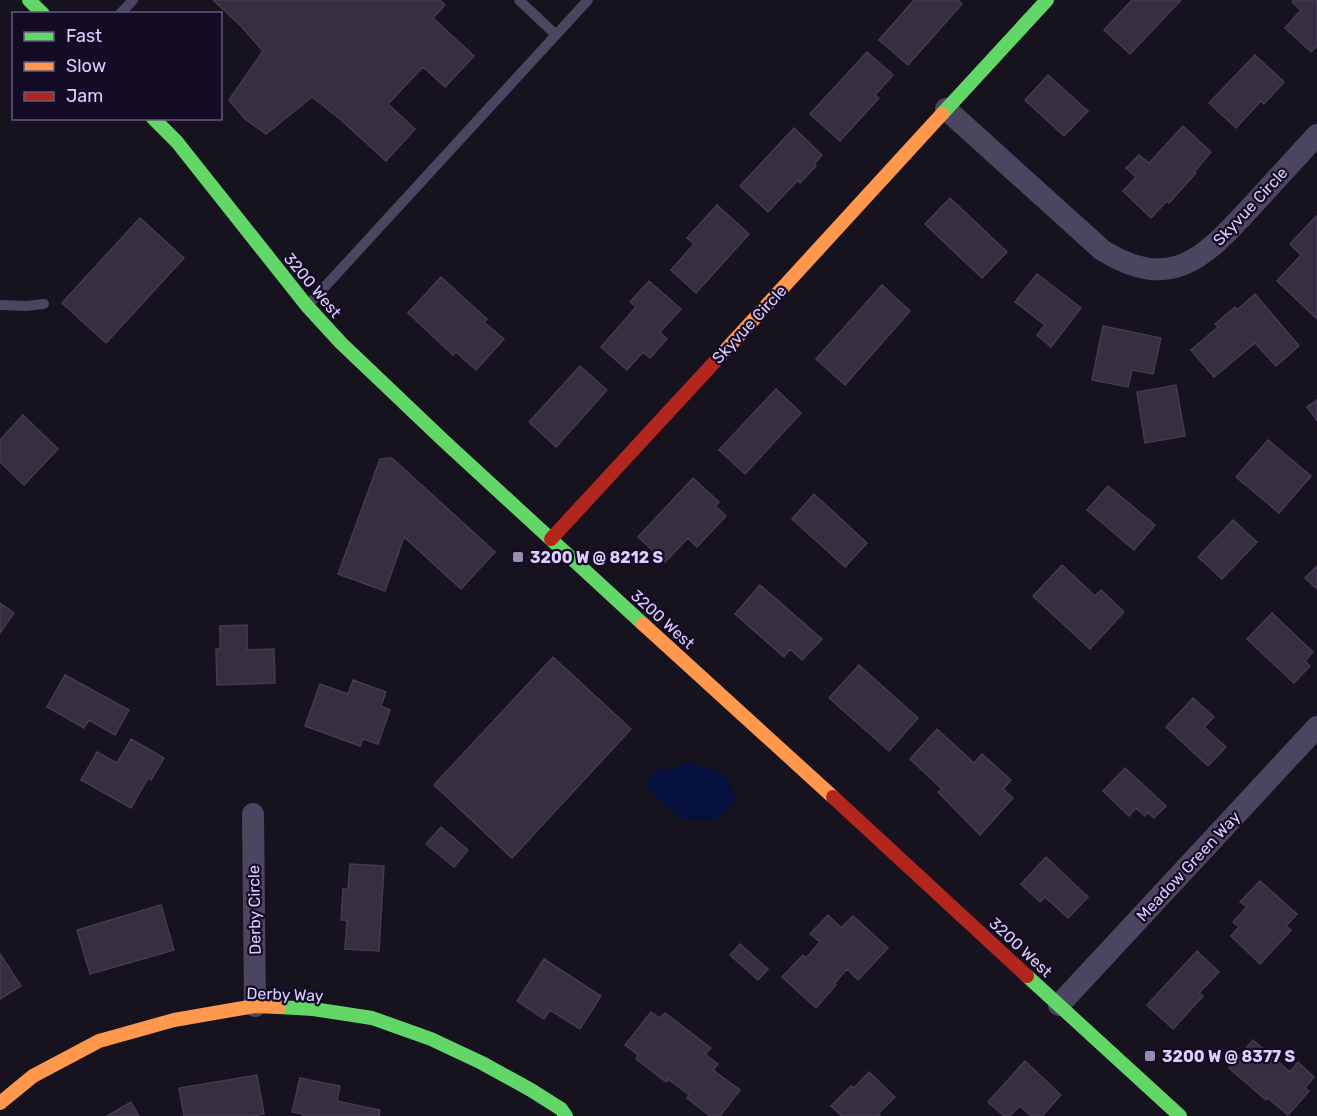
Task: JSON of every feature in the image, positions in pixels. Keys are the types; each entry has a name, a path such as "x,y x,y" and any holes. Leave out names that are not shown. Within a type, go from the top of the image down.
{"street":[{"path":"29,0 41,12"},
{"name":"Skyvue Circle","path":"551,539 1047,0"},
{"name":"Skyvue Circle","path":"946,109 1102,250 1123,263 1145,269 1164,269 1183,264 1217,243 1317,135"},
{"name":"3200 West","path":"155,120 177,142 215,188 307,306 349,351 1180,1116"},
{"name":"Meadow Green Way","path":"1059,1005 1317,728"},
{"name":"Derby Circle","path":"253,814 255,1006"},
{"name":"Derby Way","path":"0,1103 33,1076 99,1041 174,1020 255,1006 322,1010 372,1018 411,1032 482,1063 531,1090 561,1109 566,1116"}],"lane":[{"path":"122,12 133,0"},
{"path":"519,0 556,35"},
{"path":"307,306 588,0"},
{"path":"0,305 44,304"}],"shaded area":[{"path":"690,763 716,771 729,781 736,801 715,820 682,819 649,791 648,781 658,769 671,770 682,764"}],"building":[{"path":"213,0 440,0 445,5 433,18 474,56 445,87 423,67 388,104 415,129 386,161 312,97 266,134 245,119 229,100 263,51"},
{"path":"914,0 958,0 962,4 908,65 879,40"},
{"path":"1132,0 1181,0 1130,54 1104,30"},
{"path":"1294,0 1317,0 1317,46 1311,52 1285,28 1301,10 1292,2"},
{"path":"867,52 893,75 875,95 879,98 840,141 810,114"},
{"path":"1255,55 1284,82 1264,104 1261,101 1236,128 1209,103"},
{"path":"1048,75 1088,111 1064,136 1025,100"},
{"path":"1183,126 1211,152 1169,203 1167,201 1151,218 1123,191 1136,177 1126,168 1139,155 1149,163"},
{"path":"794,128 822,155 814,164 816,166 800,183 798,180 768,212 740,186"},
{"path":"950,198 1007,252 982,278 925,224"},
{"path":"717,205 749,234 696,293 671,270 694,244 687,238"},
{"path":"1316,216 1317,319 1277,281 1301,255 1290,244"},
{"path":"140,218 184,258 106,343 62,303"},
{"path":"1037,274 1081,308 1051,347 1037,335 1045,325 1015,302"},
{"path":"441,277 487,319 484,322 504,339 476,370 456,352 453,355 408,313"},
{"path":"649,281 681,309 660,332 667,339 650,358 643,352 627,370 601,347 636,307 630,302"},
{"path":"882,285 910,311 845,385 816,359"},
{"path":"1255,294 1299,346 1276,366 1255,343 1214,377 1191,350 1218,327 1215,324 1235,307 1237,310"},
{"path":"1103,326 1161,338 1153,374 1132,370 1128,387 1092,380"},
{"path":"580,366 607,390 556,447 529,422"},
{"path":"1176,385 1185,436 1145,443 1137,392"},
{"path":"776,389 801,413 745,474 719,450"},
{"path":"1317,400 1317,421 1307,407"},
{"path":"23,415 58,449 24,485 0,462 0,440"},
{"path":"1268,440 1311,476 1279,513 1236,477"},
{"path":"392,458 495,552 461,589 404,537 385,591 338,574 380,459"},
{"path":"693,478 719,502 715,506 726,516 697,547 688,538 665,562 638,537"},
{"path":"1108,486 1155,525 1134,550 1087,510"},
{"path":"814,494 867,543 845,567 792,519"},
{"path":"1233,520 1257,542 1222,579 1198,557"},
{"path":"1062,565 1095,596 1101,590 1124,612 1090,649 1033,596"},
{"path":"1317,566 1317,589 1305,578"},
{"path":"760,585 822,639 802,660 790,649 784,657 735,614"},
{"path":"0,603 14,613 0,633"},
{"path":"1272,613 1313,652 1305,661 1310,666 1294,683 1247,639"},
{"path":"247,625 247,650 274,649 275,683 217,685 216,649 220,649 220,626"},
{"path":"553,657 631,729 512,858 434,785"},
{"path":"859,665 918,718 889,751 829,698"},
{"path":"65,675 129,710 115,735 89,720 84,728 47,707"},
{"path":"353,680 386,692 381,706 390,710 378,744 363,739 360,746 305,726 320,684 348,694"},
{"path":"1193,698 1214,717 1204,727 1226,747 1208,766 1166,727"},
{"path":"937,729 974,763 982,754 1011,780 1003,789 1013,798 980,835 938,792 942,789 910,759"},
{"path":"131,739 164,758 151,780 148,778 131,808 81,780 97,752 117,763"},
{"path":"1125,768 1166,806 1154,818 1148,812 1145,816 1136,808 1129,816 1103,791"},
{"path":"441,827 468,850 454,867 426,844"},
{"path":"1046,857 1088,897 1068,918 1045,897 1040,902 1021,884"},
{"path":"350,864 384,866 379,951 345,949 347,920 341,920 343,889 348,889"},
{"path":"1260,881 1297,914 1286,926 1291,930 1260,964 1231,936 1239,927 1233,922 1247,907 1240,902"},
{"path":"161,905 174,950 90,974 77,930"},
{"path":"828,915 841,928 853,916 888,948 858,980 847,969 816,1008 782,977 803,955 806,958 820,942 810,934"},
{"path":"740,944 768,969 758,980 730,955"},
{"path":"1197,951 1219,972 1199,993 1203,996 1173,1029 1147,1005"},
{"path":"0,954 21,986 0,999"},
{"path":"544,959 601,996 580,1029 550,1010 544,1019 517,1001"},
{"path":"651,1012 660,1018 665,1013 711,1048 705,1054 718,1064 713,1070 740,1090 720,1116 710,1116 687,1098 689,1095 668,1079 666,1082 636,1059 638,1055 625,1045"},
{"path":"1253,1040 1290,1072 1298,1062 1314,1077 1305,1088 1309,1091 1288,1115 1268,1098 1266,1100 1229,1068"},
{"path":"1025,1061 1061,1095 1042,1116 1031,1116 1020,1106 1010,1116 1004,1116 988,1102"},
{"path":"869,1072 895,1097 878,1114 880,1116 842,1116 831,1106 851,1086 854,1088"},
{"path":"257,1075 264,1114 184,1116 179,1088"},
{"path":"300,1078 340,1086 337,1101 380,1110 379,1116 302,1116 303,1114 292,1112"},
{"path":"131,1102 139,1116 107,1116"}],"traffic: fast":[{"path":"29,0 41,12"},
{"path":"942,114 1047,0"},
{"path":"155,120 177,142 307,306 341,343 643,624"},
{"path":"1027,976 1180,1116"},
{"path":"279,1007 313,1009 372,1018 431,1039 531,1090 561,1109 566,1116"}],"traffic: slow":[{"path":"722,354 942,114"},
{"path":"643,624 833,797"},
{"path":"0,1103 33,1076 99,1041 174,1020 255,1006 279,1007"}],"traffic: jam":[{"path":"551,539 722,354"},
{"path":"833,797 1027,976"}],"place":[{"name":"3200 W @ 8212 S","path":"518,557"},
{"name":"3200 W @ 8377 S","path":"1150,1056"}]}
